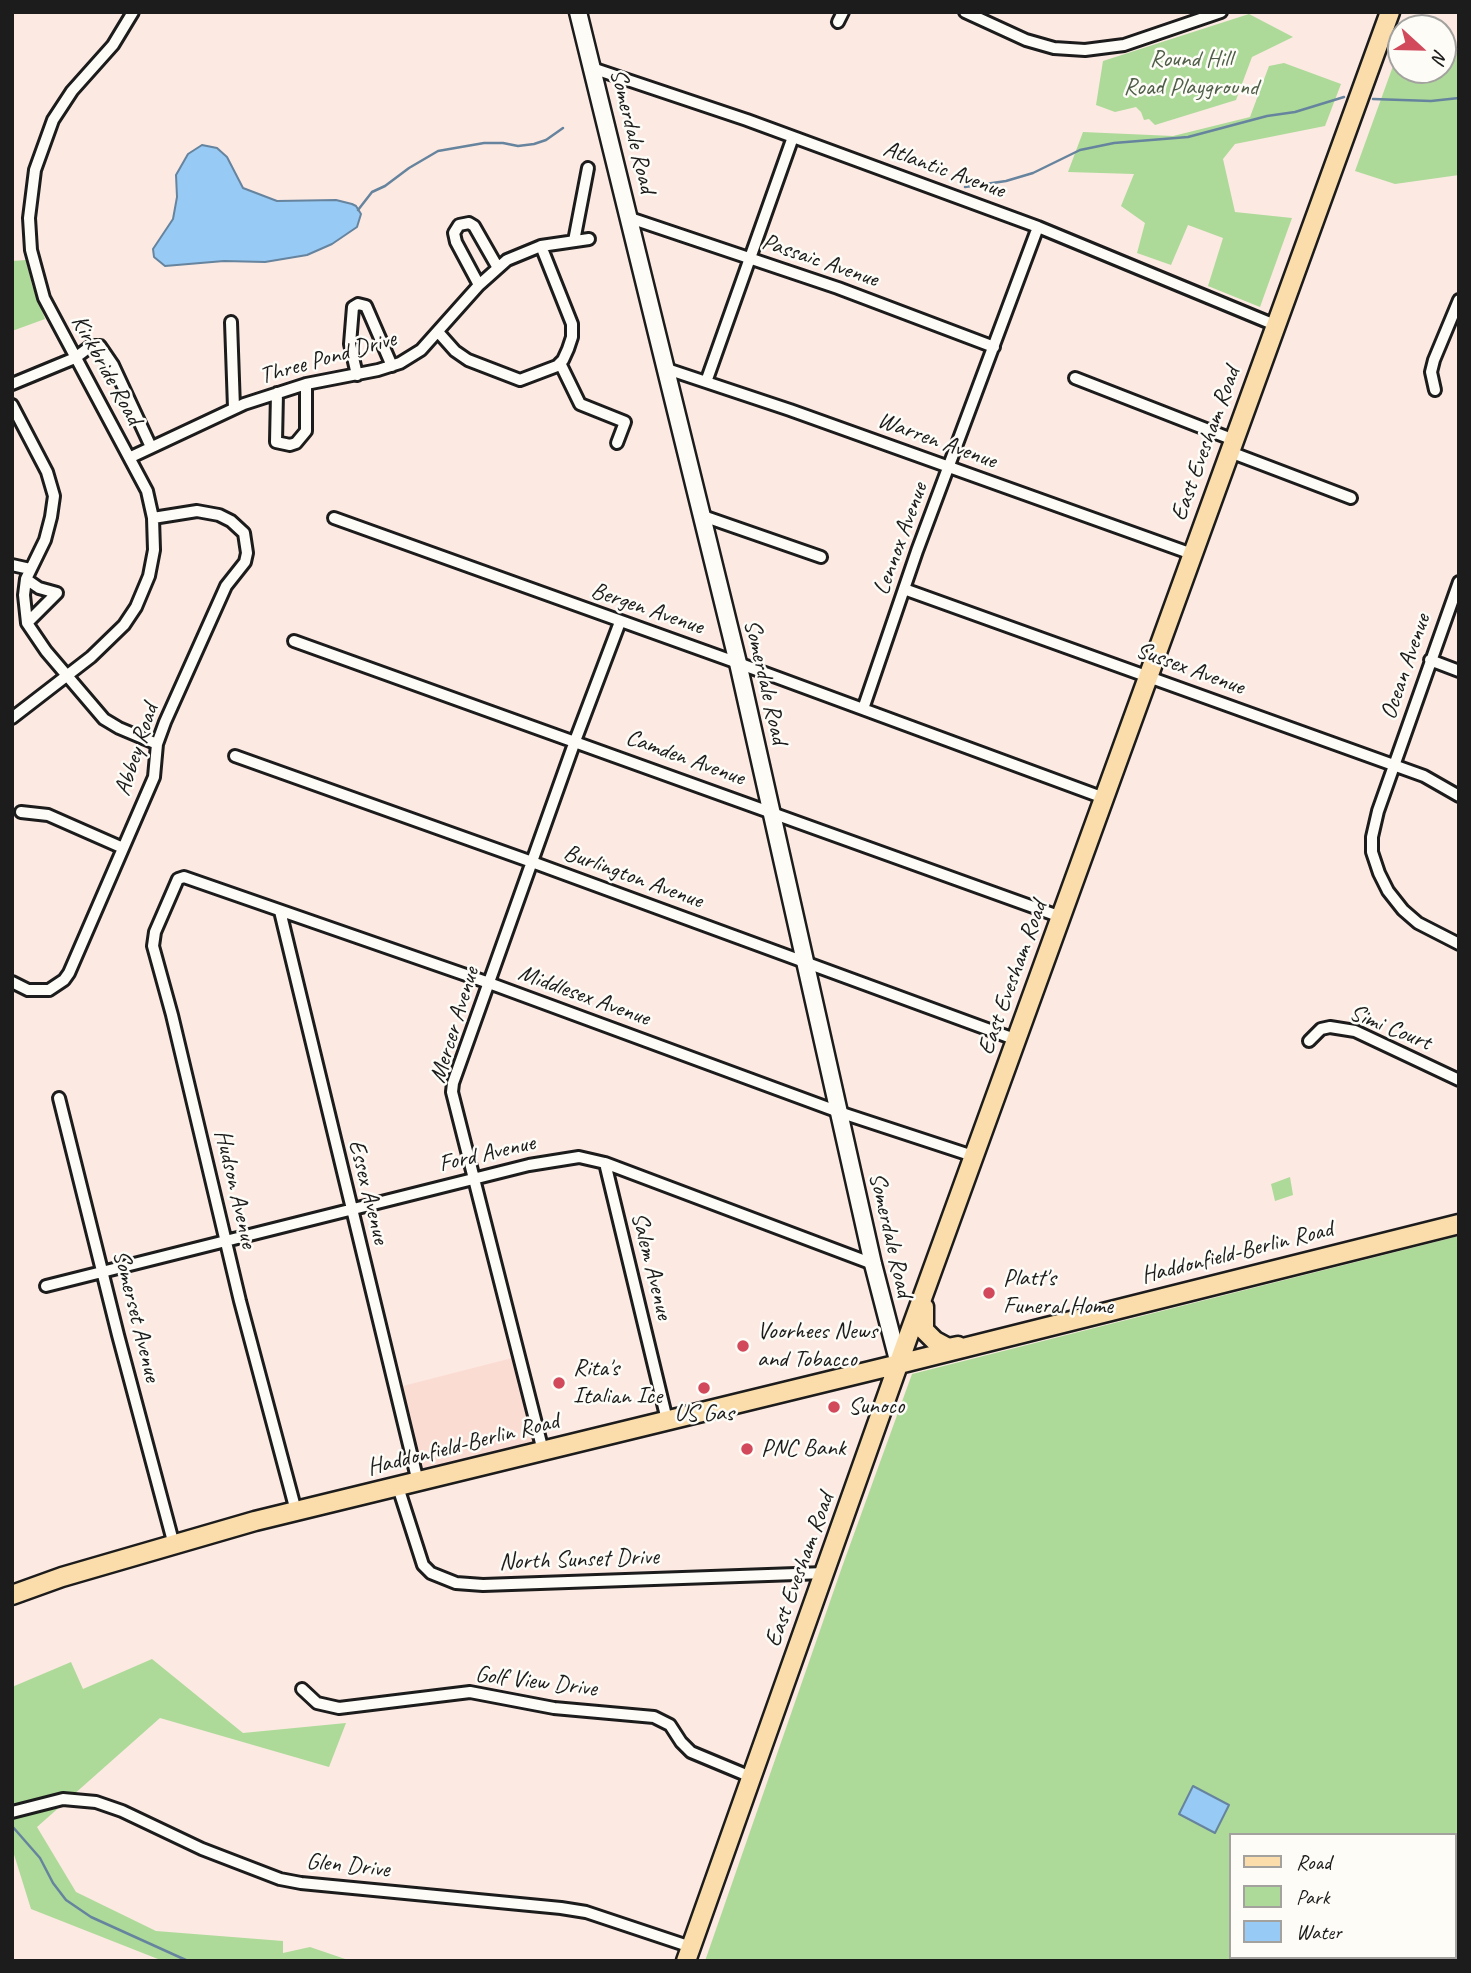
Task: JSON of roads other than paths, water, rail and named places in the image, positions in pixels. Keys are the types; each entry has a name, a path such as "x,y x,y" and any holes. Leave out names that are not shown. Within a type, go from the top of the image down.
{"main road":[{"name":"Somerdale Road","path":"578,12 703,516 873,1264 900,1364"},
{"name":"East Evesham Road","path":"688,1954 1104,797 1390,12"},
{"name":"Haddonfield-Berlin Road","path":"12,1595 62,1577 296,1511 1459,1224"},
{"path":"924,1297 924,1330 935,1341 948,1348 961,1348"},
{"path":"846,1377 851,1380 866,1380 873,1384 879,1391 884,1407"}],"street":[{"name":"Kirkbride Road","path":"12,718 114,636 135,607 149,576 155,536 147,491 44,298 31,250 31,190 40,152 53,120 72,91 113,45 133,12"},
{"path":"965,12 1026,40 1054,48 1085,50 1124,45 1221,12"},
{"name":"Atlantic Avenue","path":"592,68 793,137 1038,227 1275,325"},
{"path":"706,382 793,137"},
{"path":"574,241 588,168"},
{"name":"Passaic Avenue","path":"630,218 838,288 994,347"},
{"path":"479,285 456,242 454,233 459,225 469,223 474,226 498,268"},
{"name":"Lennox Avenue","path":"863,709 904,589 1038,227"},
{"name":"Three Pond Drive","path":"131,457 234,408 277,393 306,384 392,366 421,350 439,333 479,285 516,256 541,246 589,239"},
{"path":"439,333 455,351 468,360 520,380 560,363 572,337 572,324 541,246"},
{"path":"1435,390 1431,372 1434,360 1459,300"},
{"path":"357,375 350,344 353,307 358,304 366,306 392,366"},
{"path":"231,322 234,408"},
{"path":"12,384 75,358 91,346 100,346 113,365 151,447"},
{"path":"560,363 580,404 625,422 617,443"},
{"name":"Warren Avenue","path":"667,369 1192,554"},
{"path":"1075,378 1351,498"},
{"path":"277,393 276,442 290,445 296,443 306,432 306,384"},
{"path":"12,405 47,472 54,496 45,540 28,574 24,595 27,622 46,651 104,719 156,744"},
{"name":"Abbey Road","path":"12,982 39,992 49,990 64,980 155,777 156,744 222,596 245,562 247,553 244,533 231,521 219,515 197,511 153,518"},
{"path":"703,516 821,557"},
{"name":"Bergen Avenue","path":"334,518 1104,797"},
{"path":"12,565 28,574 39,588 57,593 27,622"},
{"name":"Ocean Avenue","path":"1459,582 1371,838 1372,852 1379,873 1388,891 1403,910 1418,923 1459,944"},
{"name":"Sussex Avenue","path":"904,589 1424,776 1459,796"},
{"name":"Mercer Avenue","path":"543,1451 452,1092 575,741 620,622"},
{"name":"Camden Avenue","path":"294,641 1061,917"},
{"path":"1430,660 1459,671"},
{"name":"Burlington Avenue","path":"235,756 1017,1040"},
{"path":"21,812 48,815 123,848"},
{"name":"Middlesex Avenue","path":"178,879 184,877 489,983 839,1112 975,1157"},
{"name":"Hudson Avenue","path":"178,879 155,932 153,946 225,1240 296,1511"},
{"name":"Essex Avenue","path":"280,911 418,1482"},
{"name":"Simi Court","path":"1309,1041 1321,1029 1329,1027 1355,1031 1459,1080"},
{"name":"Somerset Avenue","path":"59,1098 174,1545"},
{"name":"Ford Avenue","path":"46,1286 564,1157 579,1157 605,1163 873,1264"},
{"name":"Salem Avenue","path":"605,1163 667,1420"},
{"name":"North Sunset Drive","path":"398,1487 424,1565 431,1573 456,1583 483,1585 825,1573"},
{"name":"Golf View Drive","path":"302,1689 317,1703 339,1708 470,1692 554,1707 654,1717 670,1725 691,1752 751,1777"},
{"name":"Glen Drive","path":"12,1812 63,1800 96,1802 122,1811 202,1849 281,1880 586,1912 688,1954"}],"water":[{"path":"202,145 217,148 227,157 243,188 277,201 336,200 352,204 361,214 357,227 332,244 307,255 265,262 224,261 165,266 154,257 153,249 173,219 177,197 176,175 188,154"},
{"path":"1193,1786 1229,1805 1215,1833 1179,1814"},
{"path":"1368,1959 1369,1961 1304,1961"}],"waterway":[{"path":"965,187 1006,181 1033,173 1080,150 1114,143 1188,137 1267,116 1295,112 1344,97"},
{"path":"1373,99 1431,101 1459,98"},
{"path":"358,210 372,192 438,151 484,143 518,146 534,144 546,140 563,128"},
{"path":"12,1826 40,1858 53,1883 66,1900 91,1917 188,1961"}],"place":[{"name":"Platt's Funeral Home","path":"989,1293"},
{"name":"Voorhees News and Tobacco","path":"743,1346"},
{"name":"Rita's Italian Ice","path":"559,1383"},
{"name":"US Gas","path":"704,1388"},
{"name":"Sunoco","path":"834,1407"},
{"name":"PNC Bank","path":"747,1449"}],"park label":[{"name":"Round Hill Road Playground","path":"1191,74"}]}
